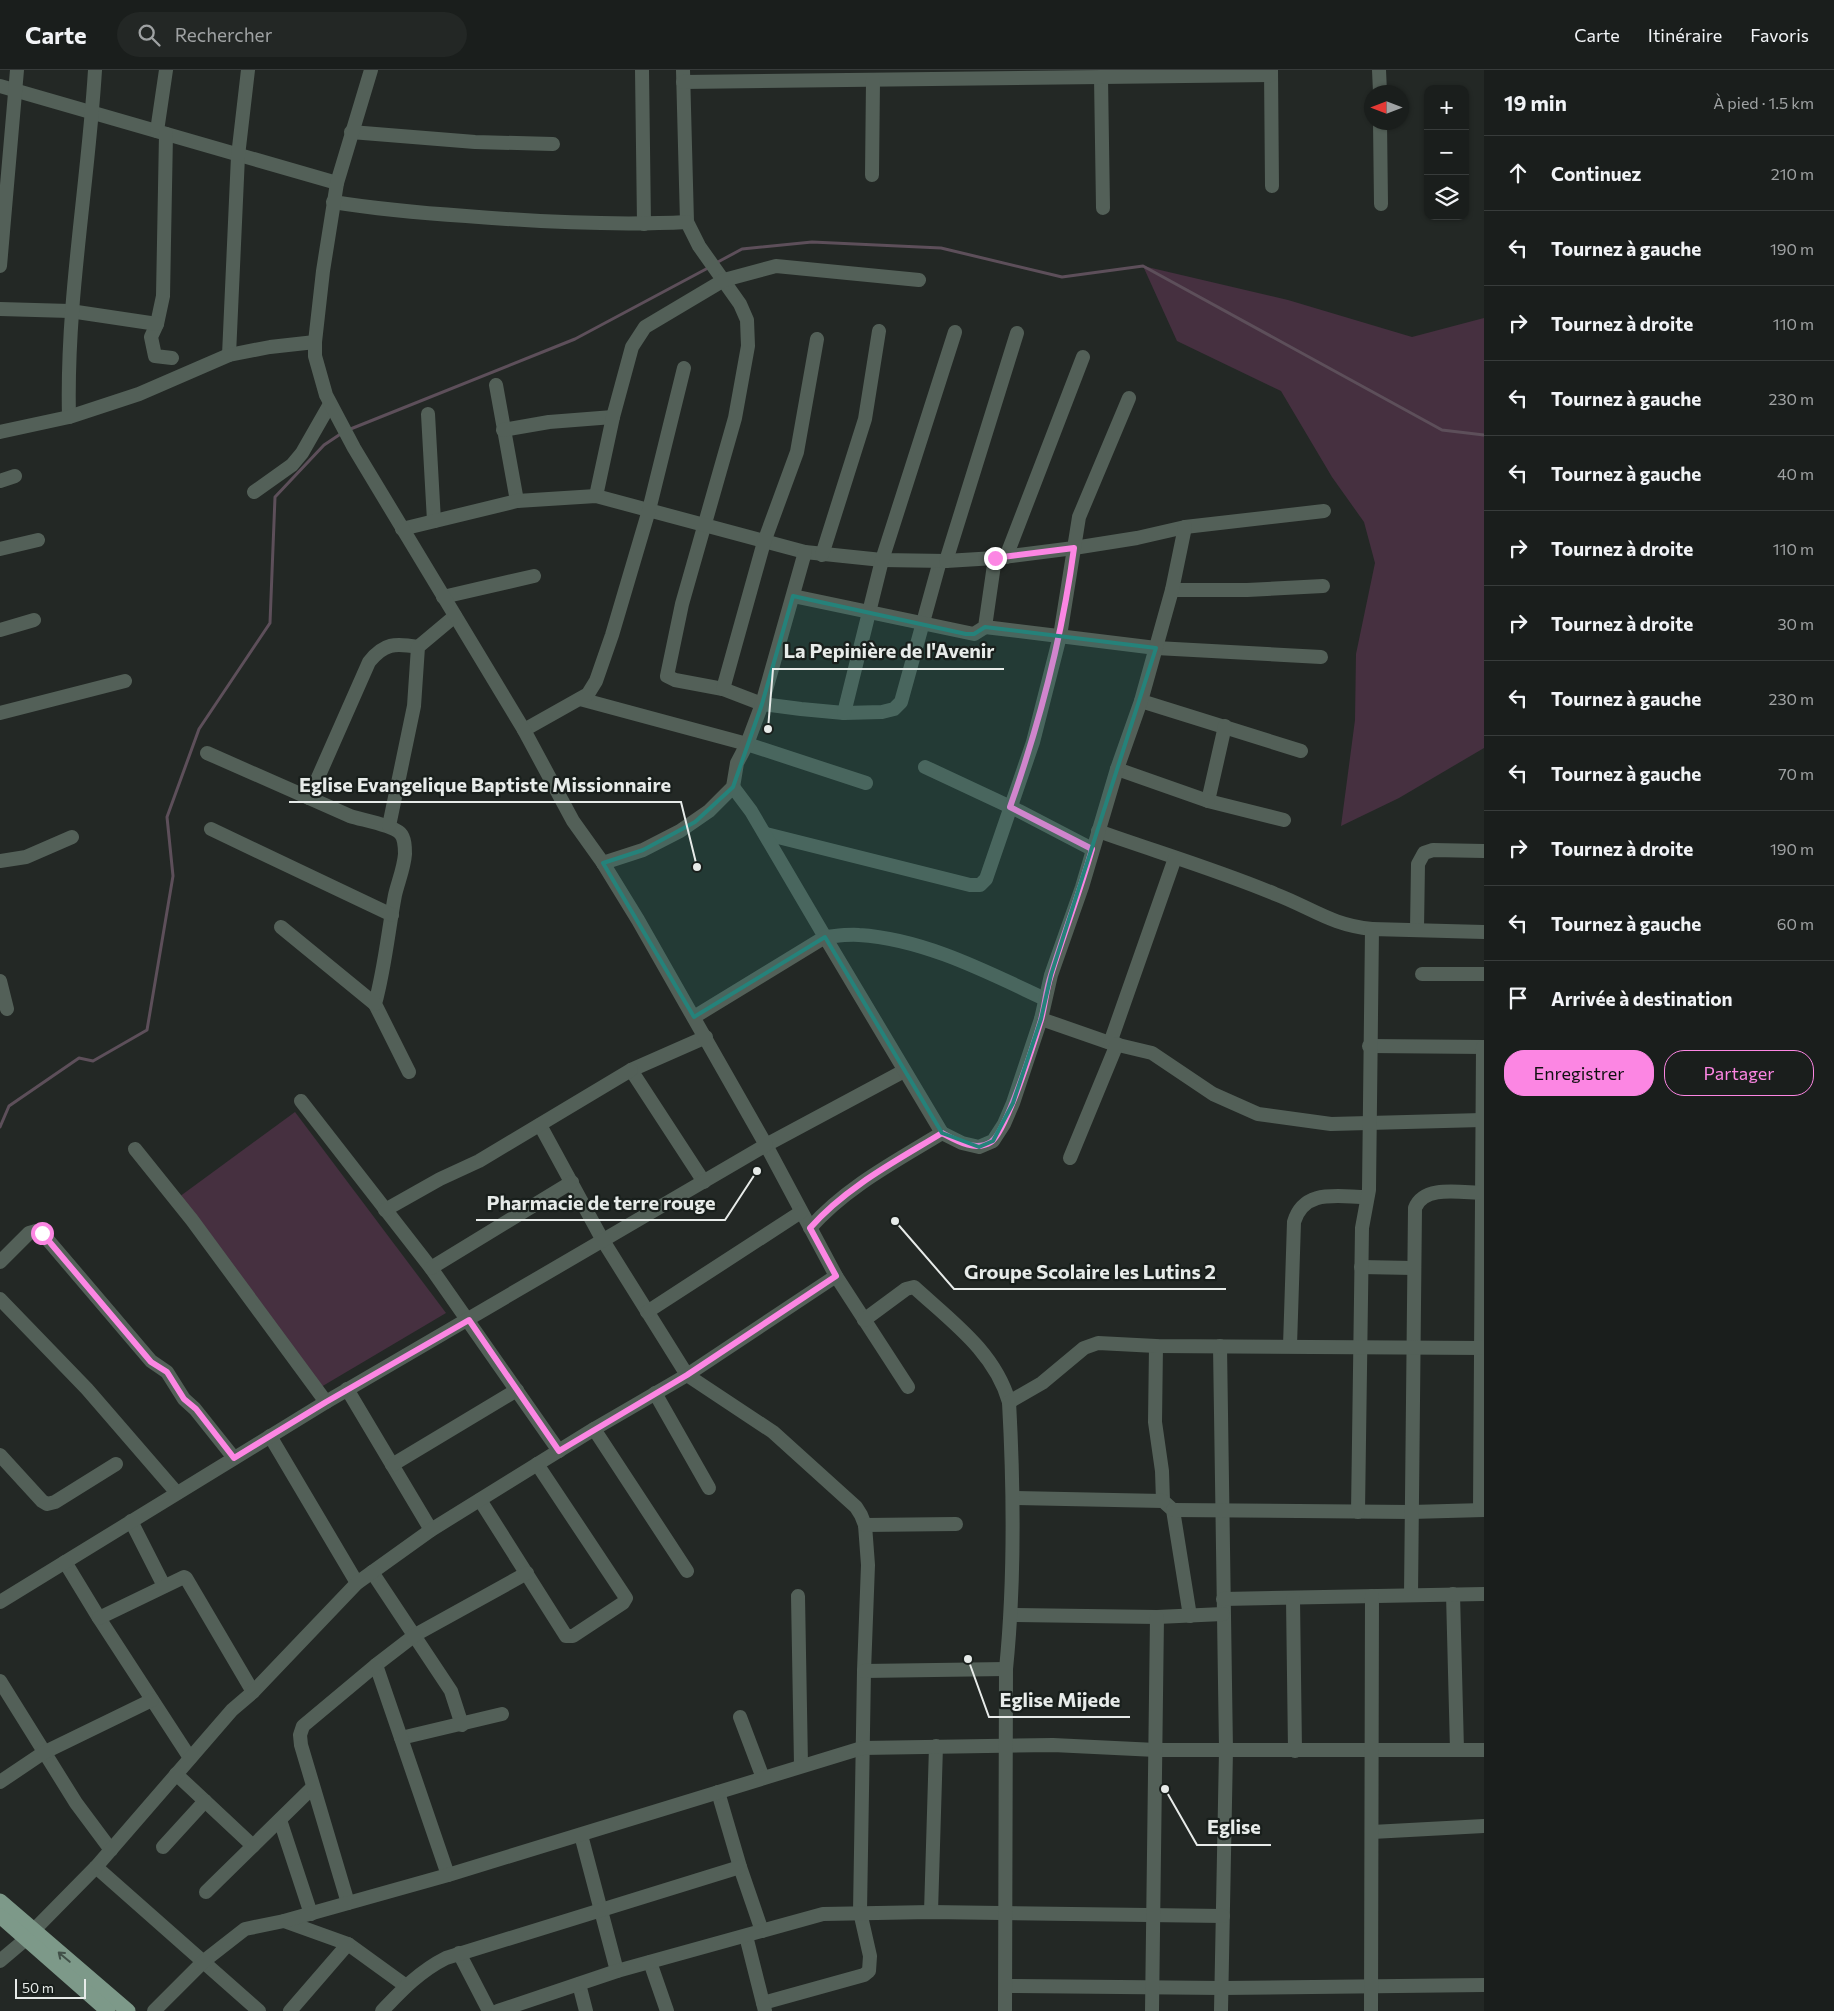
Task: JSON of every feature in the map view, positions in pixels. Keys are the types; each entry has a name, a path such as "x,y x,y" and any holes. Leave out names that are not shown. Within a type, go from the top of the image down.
{"main road":[{"path":"0,1902 30,1935 108,2011"},
{"path":"0,1916 30,1935 128,2011"}],"street":[{"path":"0,266 17,70"},
{"path":"68,417 67,373 70,311 93,113 95,70"},
{"path":"166,70 162,133 163,296 157,324 151,337 155,356 172,358"},
{"path":"229,355 238,156 248,70"},
{"path":"372,70 351,132 333,202 315,342 315,356 330,404 443,597 524,730 573,821 603,863 706,1037 836,1276 908,1387"},
{"path":"642,70 644,224"},
{"path":"1379,70 1380,85"},
{"path":"1017,333 943,561 901,702 894,709 882,712 844,713 762,704 723,690 669,678 666,672 703,526 735,418 748,346 747,320 735,294 700,246 687,222 683,76 873,80 990,74 1101,78 1271,72 1272,186"},
{"path":"1101,78 1103,208"},
{"path":"872,175 873,80"},
{"path":"0,86 337,183"},
{"path":"1380,130 1381,204"},
{"path":"351,132 475,142 553,144"},
{"path":"333,202 375,208 533,222 644,224 687,222"},
{"path":"596,496 632,347 645,327 724,280 776,266 919,280"},
{"path":"0,309 70,311 157,324"},
{"path":"822,555 865,419 879,331"},
{"path":"844,713 882,560 955,332"},
{"path":"723,690 764,542 796,452 817,339"},
{"path":"0,432 68,417 138,394 229,355 270,347 315,342"},
{"path":"985,627 1001,558 1083,357"},
{"path":"524,730 588,694 596,682 649,510 684,368"},
{"path":"496,385 517,501"},
{"path":"766,834 975,886 986,880 1033,742 1060,636 1080,517 1129,398"},
{"path":"254,492 292,464 302,453 330,404"},
{"path":"428,414 434,521"},
{"path":"503,430 550,422 614,417"},
{"path":"0,481 15,476"},
{"path":"402,528 517,501 596,496 805,552 882,560 943,561 1001,558 1130,540 1185,527 1324,511"},
{"path":"733,788 751,810 766,834 942,1133 962,1143 979,1147 993,1141 1004,1124 1013,1103 1041,1019 1044,999 1117,768 1141,701 1172,590 1185,527"},
{"path":"0,549 38,540"},
{"path":"603,863 643,850 680,831 709,811 733,788 737,763 747,744 762,704 805,552"},
{"path":"443,597 534,576"},
{"path":"1172,590 1247,590 1323,586"},
{"path":"793,596 869,611 966,634 974,634 985,627 1156,648 1320,657"},
{"path":"308,798 363,674 377,651 388,646 418,647 455,616"},
{"path":"0,630 34,620"},
{"path":"389,826 414,706 418,647"},
{"path":"0,713 125,681"},
{"path":"580,699 747,744 866,783"},
{"path":"1141,701 1301,751"},
{"path":"1208,801 1225,726"},
{"path":"207,753 308,798 369,823 389,826 401,833 405,844 405,856 392,915 385,966 375,1004"},
{"path":"925,767 1010,807 1092,849"},
{"path":"1117,768 1208,801 1284,820"},
{"path":"211,829 392,915"},
{"path":"1098,831 1276,894 1319,915 1349,926 1372,929 1418,928 1484,932"},
{"path":"0,862 26,857 72,837"},
{"path":"1418,928 1418,864 1424,853 1433,850 1484,852"},
{"path":"1070,1158 1113,1043 1175,858"},
{"path":"281,927 375,1004 409,1072"},
{"path":"1358,1512 1362,1217 1367,1197 1372,929"},
{"path":"694,1017 825,937 870,936 930,950 1044,999"},
{"path":"1422,974 1484,974"},
{"path":"0,981 7,1009"},
{"path":"1041,1019 1113,1043 1152,1053 1213,1094 1258,1114 1310,1123 1482,1120"},
{"path":"385,1210 440,1179 479,1161 631,1070 706,1037"},
{"path":"1014,1498 1168,1506 1224,1511 1411,1512 1482,1510 1484,1193 1482,1120 1484,1047 1370,1046"},
{"path":"631,1070 704,1182"},
{"path":"0,1602 347,1389 469,1320 766,1145 904,1070"},
{"path":"301,1101 431,1268 559,1451"},
{"path":"540,1125 602,1240 687,1375 773,1432 856,1507 865,1525 868,1565 862,1748 860,1912 870,1956 869,1971 864,1975 764,2007 746,1936"},
{"path":"810,1228 831,1206 854,1188 942,1133"},
{"path":"135,1149 192,1220 326,1402"},
{"path":"431,1268 572,1182"},
{"path":"1411,1595 1415,1208 1418,1200 1423,1196 1434,1193 1484,1193"},
{"path":"1290,1346 1294,1222 1297,1211 1306,1202 1320,1197 1367,1197"},
{"path":"647,1312 801,1212"},
{"path":"0,1262 29,1233 36,1231 42,1233 151,1362 167,1372 184,1399 196,1409 234,1458"},
{"path":"1361,1267 1413,1268"},
{"path":"0,1961 30,1935 96,1867 232,1710 252,1692 357,1583 431,1530 594,1429 687,1375 836,1276"},
{"path":"864,1320 906,1289 914,1287 983,1352 996,1369 1008,1402 1014,1498 1011,1614 1006,1669 1007,1914 1005,2011"},
{"path":"0,1299 87,1389 177,1493"},
{"path":"1008,1402 1042,1383 1084,1348 1105,1343 1156,1346 1415,1346 1483,1348"},
{"path":"1156,1346 1155,1428 1190,1616"},
{"path":"1220,1346 1224,1511 1223,1614 1226,1750 1221,2011"},
{"path":"347,1389 431,1530"},
{"path":"392,1465 517,1390"},
{"path":"656,1393 709,1488"},
{"path":"594,1429 687,1571"},
{"path":"270,1436 357,1583"},
{"path":"0,1455 42,1501 47,1504 54,1502 116,1464"},
{"path":"480,1500 566,1636 573,1636 625,1601 626,1598 537,1464"},
{"path":"131,1521 164,1586"},
{"path":"865,1525 956,1524"},
{"path":"65,1562 190,1758"},
{"path":"372,1572 451,1691 462,1725"},
{"path":"348,1903 301,1746 300,1735 303,1726 415,1635 527,1573"},
{"path":"99,1618 164,1586 186,1578 252,1692"},
{"path":"1453,1594 1457,1750"},
{"path":"1223,1599 1484,1594"},
{"path":"798,1596 801,1765"},
{"path":"1371,2011 1372,1596"},
{"path":"1293,1599 1295,1751"},
{"path":"1011,1614 1157,1617 1223,1614"},
{"path":"1152,2011 1157,1617"},
{"path":"376,1665 448,1875"},
{"path":"864,1671 1006,1669"},
{"path":"0,1681 43,1753 76,1803 111,1850"},
{"path":"0,1782 43,1753 152,1700"},
{"path":"401,1738 502,1714"},
{"path":"740,1717 763,1778"},
{"path":"931,1912 936,1746"},
{"path":"154,2011 204,1961 246,1929 311,1914 448,1875 801,1765 862,1748 1053,1746 1156,1750 1484,1750"},
{"path":"176,1774 252,1846"},
{"path":"206,1892 313,1787"},
{"path":"718,1792 740,1867 762,1931"},
{"path":"163,1847 205,1801"},
{"path":"280,1820 311,1914"},
{"path":"1372,1832 1484,1826"},
{"path":"581,1835 617,1971"},
{"path":"96,1867 259,2011"},
{"path":"382,2011 429,1966 459,1953 740,1867"},
{"path":"498,2011 617,1971 823,1914 931,1912 1223,1916"},
{"path":"284,1921 348,1944 406,1986"},
{"path":"290,2011 348,1944"},
{"path":"459,1953 489,2011"},
{"path":"650,1962 667,2011"},
{"path":"578,1984 586,2011"},
{"path":"1006,1986 1222,1988 1484,1985"}],"highlighted area":[{"path":"793,596 966,634 974,634 985,627 1156,648 1051,975 1041,1019 1013,1103 993,1141 979,1147 942,1133 825,937 694,1017 603,863 643,850 695,822 733,787 762,704"}],"shaded area":[{"path":"1143,266 1288,300 1412,337 1484,318 1484,748 1399,798 1341,826 1355,720 1356,654 1375,563 1364,522 1332,477 1281,391 1177,341"},
{"path":"295,1112 446,1313 321,1387 179,1197"}],"waterway":[{"path":"716,263 742,249 812,242 941,248 1062,277 1143,266 1442,430 1484,435"},
{"path":"348,430 575,339 708,268"},
{"path":"0,1127 9,1106 79,1058 93,1061 147,1030 173,876 167,817 199,729 270,623 275,497 324,445 342,433"}],"place":[{"name":"La Pepinière de l'Avenir","path":"768,729"},
{"name":"Eglise Evangelique Baptiste Missionnaire","path":"697,867"},
{"name":"Pharmacie de terre rouge","path":"757,1171"},
{"name":"Groupe Scolaire les Lutins 2","path":"895,1221"},
{"name":"Eglise Mijede","path":"968,1659"},
{"name":"Eglise","path":"1165,1789"}],"route":[{"path":"42,1233 151,1362 167,1372 177,1384 186,1402 196,1409 234,1458 326,1402 469,1320 559,1451 687,1375 836,1276 810,1228 831,1206 854,1188 942,1133 962,1143 979,1147 993,1141 1004,1124 1013,1103 1041,1019 1044,999 1051,975 1082,886 1092,849 1010,807 1033,742 1060,636 1074,548 995,558"}]}
